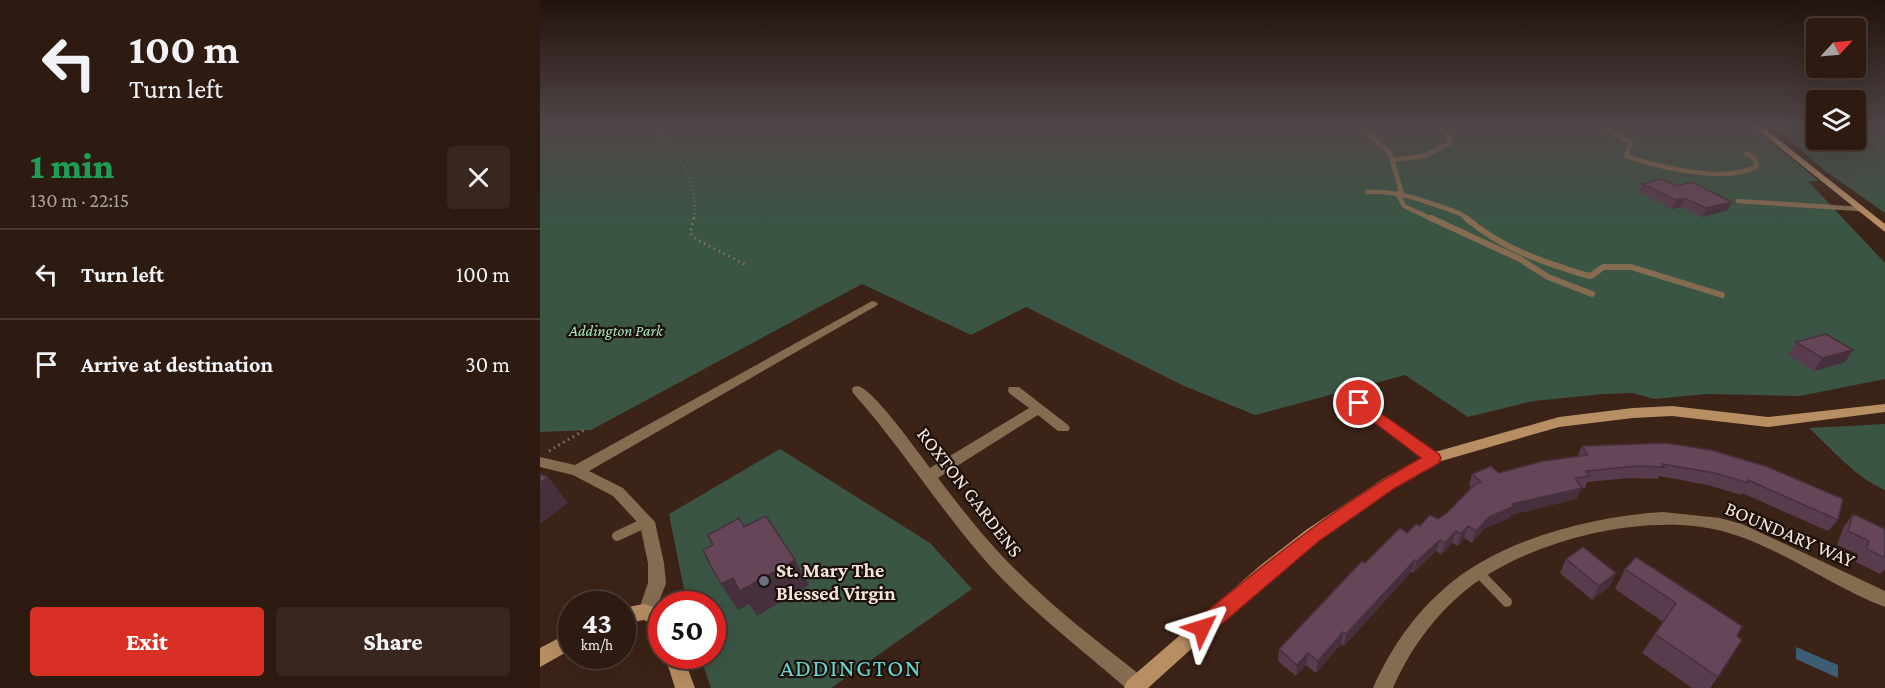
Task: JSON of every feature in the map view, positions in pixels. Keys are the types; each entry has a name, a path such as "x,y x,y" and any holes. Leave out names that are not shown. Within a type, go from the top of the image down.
{"main road":[{"path":"1795,157 1885,229"},
{"path":"1135,686 1267,570 1389,483 1433,458 1559,422 1633,412 1672,411 1768,422 1885,408"},
{"path":"540,658 558,647"},
{"path":"678,669 685,688"}],"street":[{"path":"577,471 872,304"},
{"name":"ROXTON GARDENS","path":"858,390 895,430 951,508 995,561 1039,605 1135,686"},
{"path":"1014,390 1063,428"},
{"path":"929,476 1038,409"},
{"path":"540,462 577,471 618,492 647,522 656,563 656,591"},
{"name":"BOUNDARY WAY","path":"1383,688 1395,661 1412,634 1455,589 1479,573 1535,543 1594,526 1672,518 1722,524 1768,542 1885,599"}],"lane":[{"path":"1391,157 1404,206 1520,259 1548,277 1592,294"},
{"path":"1392,160 1415,157"},
{"path":"1631,157 1727,175 1742,174 1757,165 1753,157"},
{"path":"1367,192 1400,193 1461,214 1483,232 1527,257 1591,276"},
{"path":"1738,201 1860,209"},
{"path":"1580,289 1603,267 1631,267 1722,295"},
{"path":"1359,403 1433,458"},
{"path":"617,536 647,522"},
{"path":"1479,573 1507,602"}],"path":[{"path":"680,157 692,181 697,214 690,233 696,239 748,266"},
{"path":"540,456 586,429"}],"green space":[{"name":"Addington Park","path":"540,157 1790,157 1819,181 1808,181 1885,263 1885,379 1800,396 1706,394 1654,399 1633,393 1604,394 1533,401 1468,417 1405,375 1255,415 1182,385 1026,307 971,335 862,284 591,430 540,432"},
{"path":"1809,157 1885,157 1885,213 1824,170"},
{"path":"1885,424 1885,490 1854,471 1809,428"},
{"path":"780,449 930,543 972,589 831,688 711,688 704,669 726,669 726,591 684,591 669,514"}],"water":[{"path":"1796,647 1838,665 1838,678 1796,659"}],"building":[{"path":"1662,179 1677,186 1692,182 1732,202 1706,208 1684,198 1676,200 1642,184"},
{"path":"1826,334 1853,350 1822,358 1796,342"},
{"path":"1666,443 1711,450 1768,467 1843,499 1838,520 1748,480 1748,483 1715,473 1662,464 1664,467 1636,466 1586,471 1590,476 1575,478 1582,488 1512,504 1514,506 1489,517 1476,531 1468,526 1461,534 1456,531 1445,543 1440,540 1417,561 1415,560 1346,634 1343,632 1318,661 1308,653 1297,665 1279,649 1362,561 1365,563 1400,528 1407,533 1416,524 1420,526 1430,515 1438,519 1447,513 1474,485 1481,482 1472,474 1491,466 1499,473 1543,461 1588,455 1582,446"},
{"path":"540,474 548,477 540,483"},
{"path":"1853,514 1885,529 1885,558 1867,549 1869,541 1848,531"},
{"path":"766,516 795,560 740,591 733,578 721,584 703,550 713,545 708,535 739,518 744,527"},
{"path":"1583,547 1616,573 1599,586 1566,559"},
{"path":"1636,557 1742,626 1737,636 1742,640 1718,677 1655,634 1676,603 1625,569"}],"place":[{"name":"St. Mary The Blessed Virgin","path":"764,581"}],"district":[{"name":"ADDINGTON","path":"851,668"}],"route":[{"path":"1202,628 1267,570 1312,536 1389,483 1433,458 1359,403"}]}
